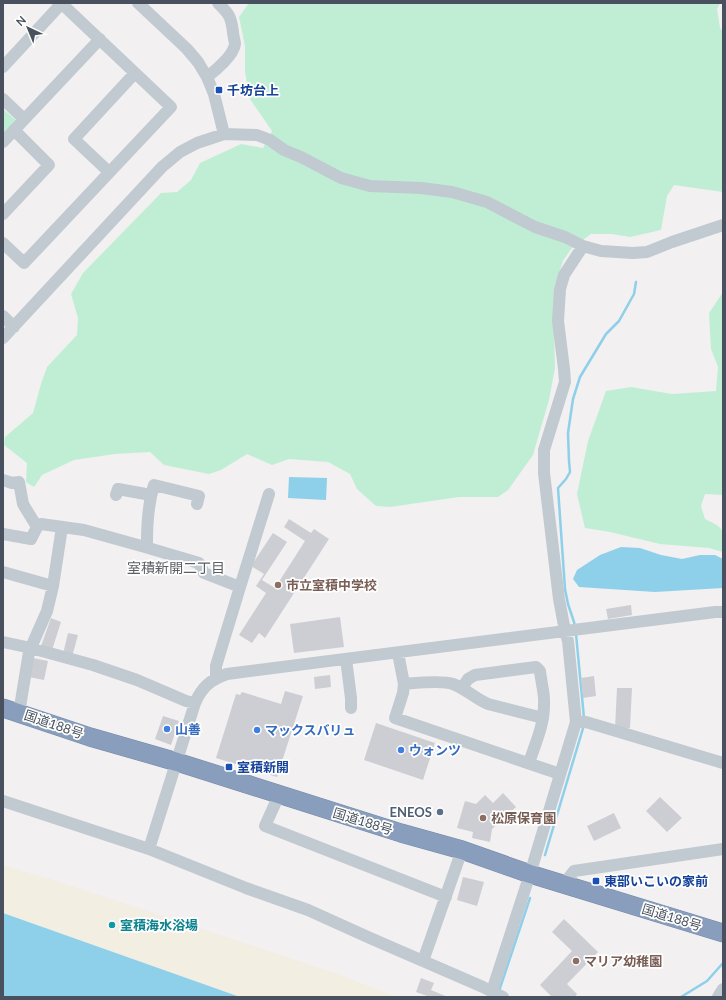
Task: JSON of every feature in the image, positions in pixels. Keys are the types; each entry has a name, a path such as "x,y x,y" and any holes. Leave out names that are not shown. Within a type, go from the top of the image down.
{"highway":[{"name":"国道188号","path":"11,710 90,737 462,850 530,874 723,933"}],"street":[{"path":"3,67 61,3 171,106 24,262 3,243"},
{"path":"138,3 187,49 198,62 207,77 214,94 224,134"},
{"path":"207,77 232,53 235,45 231,18 218,3"},
{"path":"3,142 100,40"},
{"path":"110,172 74,139 135,73"},
{"path":"3,98 24,119"},
{"path":"3,214 50,165 14,130"},
{"path":"3,338 162,167 180,152 197,143 224,134 257,135 270,140 284,150 301,157 341,178 370,186 421,188 452,192 487,202 535,227 565,237 583,246 601,251 632,253 647,252 723,225"},
{"path":"492,991 530,874 576,722 568,641 559,599 544,472 544,450 565,382 558,321 560,289 564,275 583,246"},
{"path":"3,316 14,326"},
{"path":"3,480 12,483 19,482 22,504 37,527"},
{"path":"145,546 148,511 154,485 199,496 197,504"},
{"path":"116,495 118,489 151,495"},
{"path":"216,678 216,666 269,494"},
{"path":"3,534 31,539 37,527 41,524 84,530 145,546 199,563 204,573 240,587"},
{"path":"11,710 29,652 47,611 53,586 62,527"},
{"path":"3,572 53,586"},
{"path":"149,849 195,702 200,692 216,678 227,674 662,618 723,612"},
{"path":"3,642 31,648 107,670 137,680 186,701 195,702"},
{"path":"398,653 404,684 404,693 395,718 560,774"},
{"path":"346,659 351,708"},
{"path":"462,688 468,679 474,674 536,667 540,671 544,703 543,718 542,726 529,763"},
{"path":"404,684 446,682 462,688 488,704 543,718"},
{"path":"576,722 586,722 723,763"},
{"path":"279,794 266,826 446,897"},
{"path":"3,801 149,849 246,888 308,910 503,997"},
{"path":"564,884 574,871 723,848"},
{"path":"423,961 462,850"},
{"path":"718,997 723,989"}],"green space":[{"path":"249,3 720,3 717,9 720,28 723,31 723,192 674,185 667,196 661,230 630,237 612,234 591,234 571,249 563,261 554,287 555,368 549,400 533,455 508,490 498,497 459,497 390,507 376,506 357,489 350,474 328,462 289,459 272,465 247,454 221,470 209,474 164,465 150,452 115,454 74,460 42,475 34,487 26,482 27,463 4,445 5,437 33,413 47,367 77,335 78,318 71,294 83,273 161,193 177,192 191,180 200,163 241,144 263,148 272,131 250,99 245,72 245,46 239,17"},
{"path":"3,109 17,121 3,136"},
{"path":"723,292 723,495 705,494 701,506 705,519 717,525 722,531 723,552 709,548 660,544 610,532 585,528 577,494 588,441 606,391 631,387 672,394 716,391 718,367 711,349 709,313"}],"sand":[{"name":"室積海水浴場","path":"3,865 50,879 338,974 396,997 240,997 3,913"}],"water":[{"path":"289,477 327,478 326,500 288,498"},
{"path":"621,547 640,548 661,555 682,559 700,555 715,555 723,559 723,588 655,592 579,587 573,579 577,570 600,555"},
{"path":"3,913 240,997 3,997"}],"building":[{"path":"289,519 311,533 314,529 329,539 265,638 259,633 252,643 239,635 266,593 256,586 264,574 251,566 273,533 287,542 262,580 275,588 305,541 284,527"},
{"path":"631,605 632,615 608,619 606,609"},
{"path":"340,617 344,647 294,653 290,624"},
{"path":"51,618 61,622 52,650 41,646"},
{"path":"68,633 78,635 72,657 63,654"},
{"path":"33,658 48,661 44,680 29,677"},
{"path":"330,675 331,687 315,689 314,677"},
{"path":"594,676 596,696 583,698 581,678"},
{"path":"617,688 632,688 630,728 615,728"},
{"path":"285,691 303,696 277,777 216,758 236,694 240,695 242,692 281,704"},
{"path":"163,716 179,721 171,745 155,739"},
{"path":"376,723 435,743 423,780 364,760"},
{"path":"503,793 516,807 492,829 490,842 472,838 473,832 457,828 465,801 476,804 485,795 493,803"},
{"path":"660,797 682,818 667,832 646,811"},
{"path":"614,813 621,828 594,841 587,826"},
{"path":"463,877 484,882 477,906 457,900"},
{"path":"564,919 598,952 567,984 577,994 575,997 552,997 540,985 572,951 552,932"},
{"path":"421,978 434,983 431,990 448,997 430,997 416,992"}],"waterway":[{"path":"575,627 565,589 558,488 570,472 568,433 573,399 580,377 606,334 619,321 634,294 636,282"},
{"path":"576,634 584,718"},
{"path":"545,855 584,725"},
{"path":"499,991 530,898"},
{"path":"681,997 707,981 723,963"}],"place":[{"name":"千坊台上","path":"219,90"},
{"name":"市立室積中学校","path":"278,585"},
{"name":"山善","path":"167,729"},
{"name":"マックスバリュ","path":"257,730"},
{"name":"ウォンツ","path":"401,750"},
{"name":"室積新開","path":"229,767"},
{"name":"ENEOS","path":"440,812"},
{"name":"松原保育園","path":"483,818"},
{"name":"東部いこいの家前","path":"596,881"},
{"name":"室積海水浴場","path":"112,925"},
{"name":"マリア幼稚園","path":"576,961"}],"district":[{"name":"室積新開二丁目","path":"176,567"}]}
